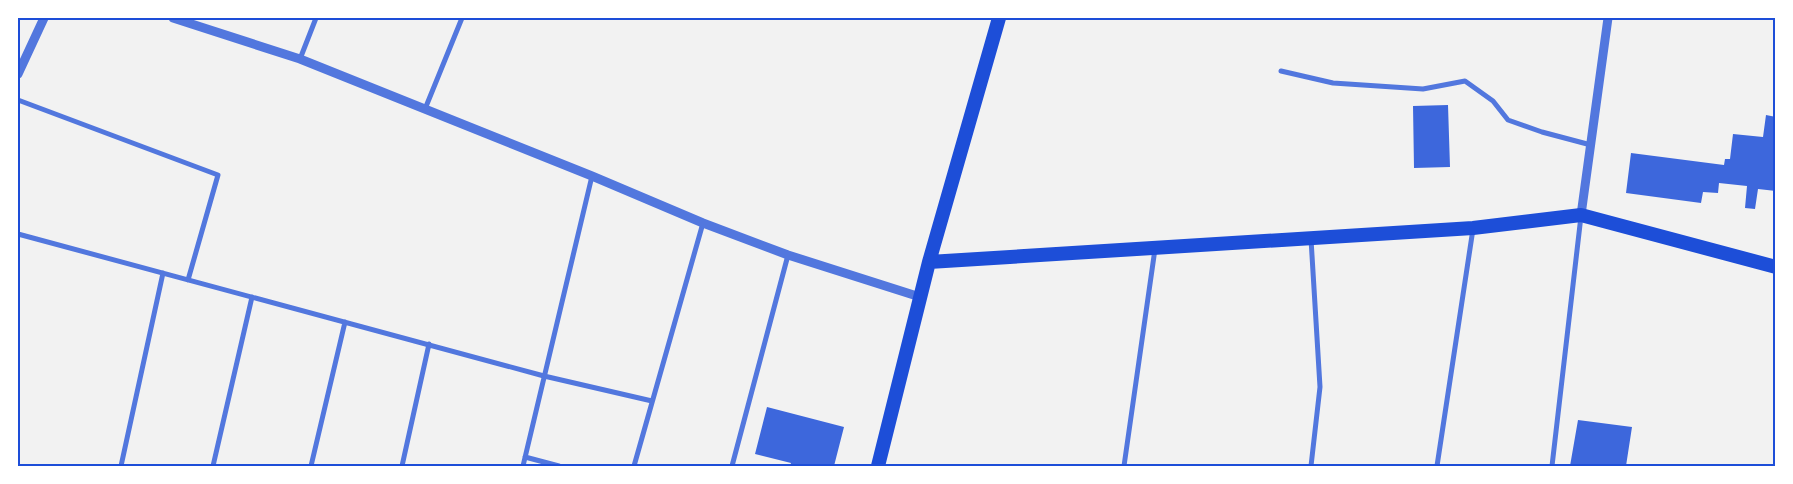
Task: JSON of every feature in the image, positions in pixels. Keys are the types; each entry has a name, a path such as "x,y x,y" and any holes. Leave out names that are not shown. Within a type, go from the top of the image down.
{"highway":[{"path":"878,466 929,262 999,18"},
{"path":"929,262 1473,228 1582,215 1776,267"}],"street":[{"path":"18,74 44,18"},
{"path":"173,18 300,59 592,176 703,223 788,255 920,297"},
{"path":"300,59 316,18"},
{"path":"425,109 462,18"},
{"path":"1552,466 1608,18"},
{"path":"1282,71 1333,83 1423,89 1465,81 1493,101 1508,120 1591,146"},
{"path":"18,100 218,175 188,280"},
{"path":"523,466 592,176"},
{"path":"634,466 703,223"},
{"path":"1437,466 1473,228"},
{"path":"18,234 544,376 652,401"},
{"path":"1311,238 1320,387 1311,466"},
{"path":"1124,466 1155,248"},
{"path":"732,466 788,255"},
{"path":"121,466 163,273"},
{"path":"213,466 252,297"},
{"path":"311,466 345,322"},
{"path":"402,466 429,344"},
{"path":"525,457 559,466"}],"building":[{"path":"1448,105 1450,167 1414,168 1413,106"},
{"path":"1766,115 1776,117 1776,191 1758,189 1755,209 1745,208 1747,186 1719,183 1718,193 1703,192 1701,203 1626,193 1631,153 1724,165 1725,159 1730,159 1733,134 1763,137"},
{"path":"767,407 844,427 834,466 790,466 791,463 755,454"},
{"path":"1578,420 1632,427 1626,466 1570,466"}]}
